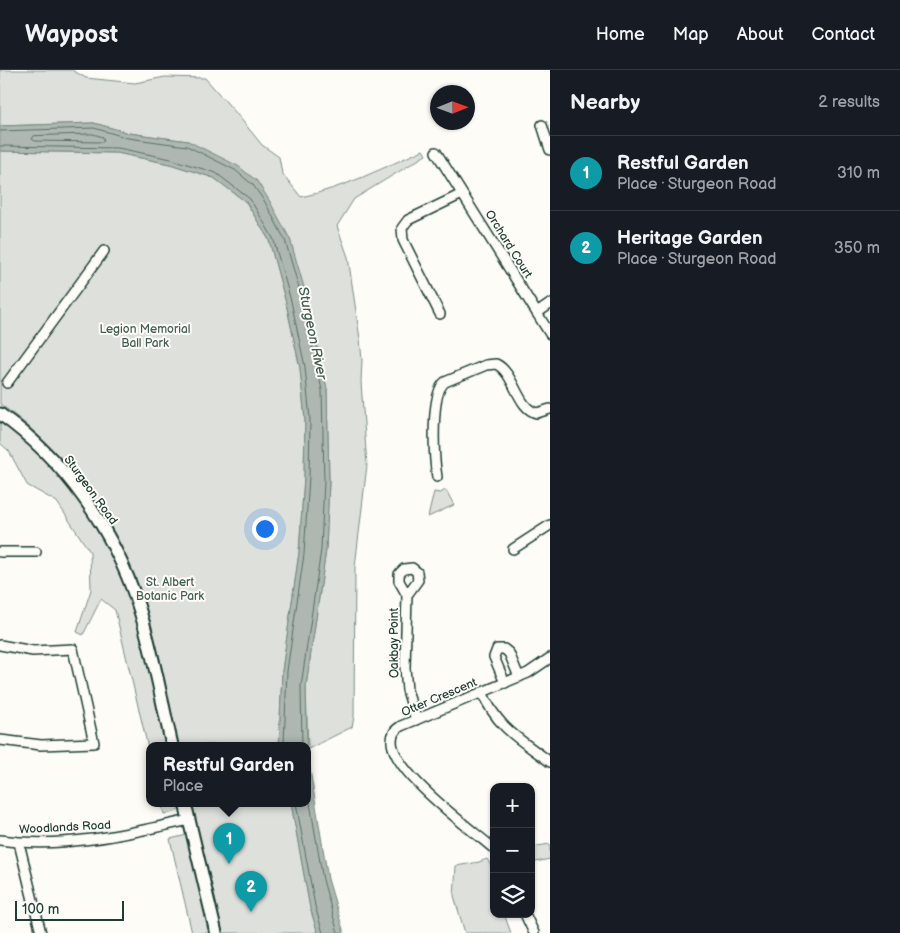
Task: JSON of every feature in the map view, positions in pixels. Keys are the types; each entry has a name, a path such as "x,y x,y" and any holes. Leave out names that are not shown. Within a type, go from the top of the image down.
{"main road":[{"name":"Sturgeon Road","path":"0,414 33,440 54,461 86,501 108,537 138,606 171,742"},
{"path":"186,807 216,933"}],"street":[{"path":"542,125 550,150"},
{"name":"Orchard Court","path":"436,152 550,334"},
{"path":"440,314 403,240 402,228 408,220 462,194"},
{"path":"7,383 104,252"},
{"path":"537,313 550,304"},
{"path":"437,477 434,456 434,430 438,393 441,386 446,382 486,365 496,364 504,370 529,410 536,414 550,409"},
{"path":"513,549 550,525"},
{"path":"0,552 36,552"},
{"name":"Oakbay Point","path":"407,596 405,679 416,720"},
{"path":"0,645 33,650 72,649 94,743 40,745 0,740"},
{"path":"505,683 494,657 497,649 504,649 509,653 519,677"},
{"name":"Otter Crescent","path":"490,846 417,784 398,759 392,746 392,735 398,728 535,670 550,658"},
{"path":"482,692 490,709 502,726 550,762"},
{"name":"Woodlands Road","path":"0,840 20,843 91,840 129,834 189,820"},
{"path":"20,843 41,933"},
{"path":"527,918 534,933"}],"green space":[{"path":"0,70 72,70 86,78 135,83 165,77 205,78 262,145 279,157 282,173 301,197 348,183 423,150 426,155 354,199 337,226 348,257 360,339 367,465 355,567 354,717 352,727 311,748 311,742 308,742 306,686 326,550 329,481 327,389 290,239 188,141 129,133 94,123 0,126"},
{"name":"Legion Memorial Ball Park","path":"0,151 117,153 170,164 214,178 246,202 269,240 286,303 300,368 305,420 304,477 299,553 282,671 279,742 178,742 150,621 134,575 121,546 89,493 69,468 25,423 0,404"},
{"path":"0,419 54,467 83,504 107,544 134,609 166,742 147,742 115,610 101,599 83,635 77,632 91,590 90,552 57,502 27,485 9,451 0,443"},
{"path":"446,490 454,505 428,517 434,492 440,493"},
{"path":"162,807 181,807 178,810 164,814"},
{"path":"193,807 292,807 310,908 318,933 223,933"},
{"path":"187,835 212,933 192,933 170,839"},
{"path":"550,844 550,859 535,862 535,846"},
{"path":"487,859 490,865 490,918 505,918 511,933 465,933 454,896 456,866"}],"water":[{"name":"Sturgeon River","path":"94,123 129,133 188,141 238,166 257,181 290,239 306,294 327,389 329,481 326,550 306,686 307,742 279,742 282,671 299,553 304,477 305,420 300,368 286,303 269,240 246,202 214,178 170,164 117,153 0,151 0,126"},
{"path":"311,775 328,879 344,933 318,933 310,908 292,807 311,807"}],"place":[{"name":"Restful Garden","path":"229,864"},
{"name":"Heritage Garden","path":"251,912"}],"park label":[{"name":"St. Albert Botanic Park","path":"170,589"}]}
